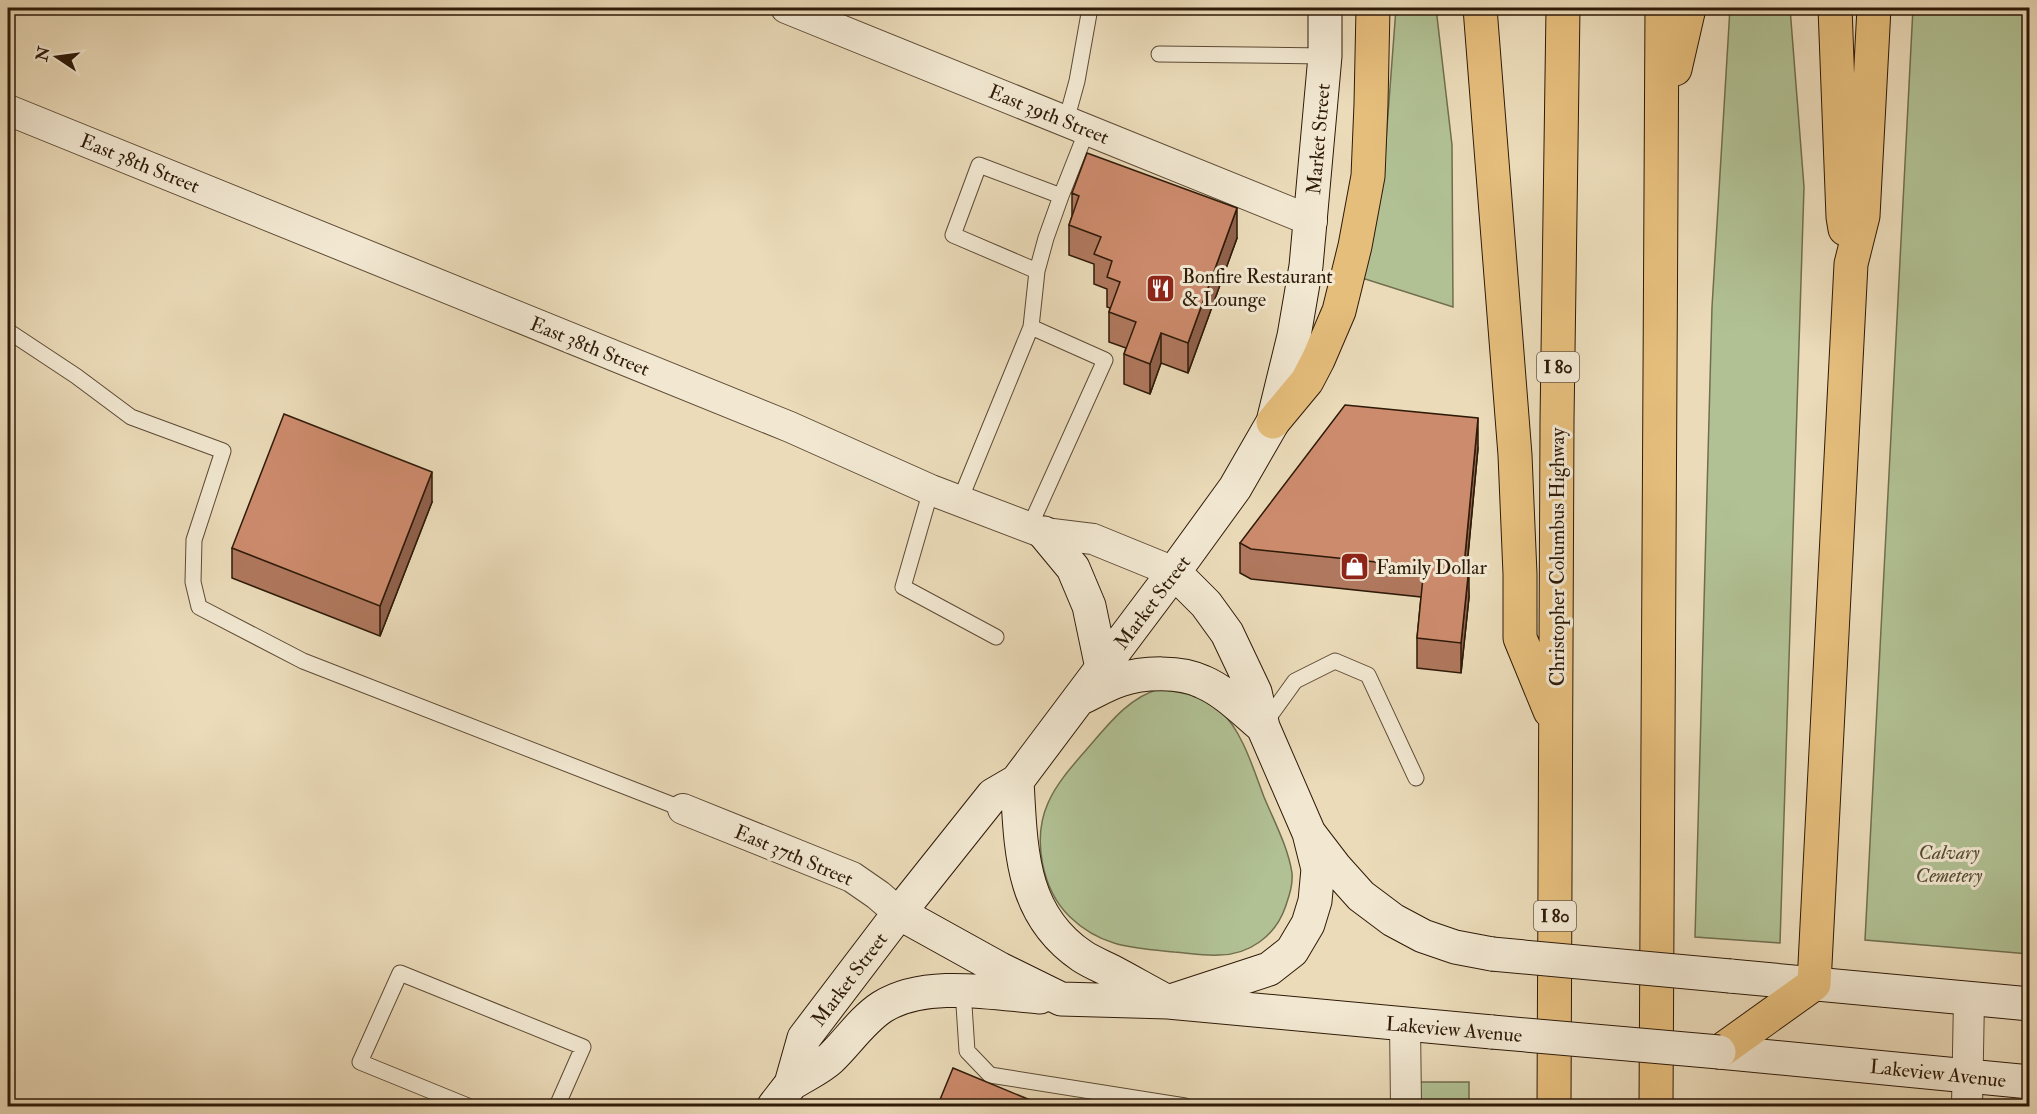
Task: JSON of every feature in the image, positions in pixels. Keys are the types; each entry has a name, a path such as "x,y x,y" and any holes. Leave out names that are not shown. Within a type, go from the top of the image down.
{"highway":[{"path":"1273,422 1307,381 1318,360 1339,311 1355,246 1368,176 1373,8"},
{"path":"1480,8 1515,455 1520,638 1556,726"},
{"name":"Christopher Columbus Highway","path":"1554,1107 1557,421 1563,8"},
{"path":"1656,1107 1662,8"},
{"path":"1662,123 1689,8"},
{"path":"1835,8 1843,217 1851,264"},
{"path":"1719,1052 1814,984 1851,264 1863,216 1874,8"}],"main road":[{"name":"Market Street","path":"782,1095 804,1038 993,795 1017,781 1235,488 1273,422 1294,336 1312,221 1325,56 1325,8"},
{"path":"1037,529 1073,568 1089,606 1102,668"},
{"path":"1017,781 1020,842 1028,883 1042,913 1058,936 1082,956 1168,1002 1269,969 1292,951 1308,924 1315,902 1318,869 1309,833 1263,727 1255,692 1227,633 1206,604 1174,572"},
{"path":"1077,700 1120,680 1152,674 1177,676 1202,681 1224,694 1263,727"},
{"path":"1309,833 1361,896 1393,920 1423,936 1455,947 1492,954 2030,1004"},
{"name":"Lakeview Avenue","path":"899,913 1000,969 1061,999 1168,1002 1719,1052 1967,1091 2030,1082"},
{"path":"782,1095 828,1061 881,1008 903,998 925,993 963,990 1061,999"}],"street":[{"name":"East 39th Street","path":"786,8 1312,221"},
{"name":"East 38th Street","path":"8,110 790,427 931,490 1037,529 1093,539 1174,572"},
{"name":"East 37th Street","path":"683,809 852,877 899,913"},
{"path":"1967,1091 1969,999"},
{"path":"1405,1024 1406,1107"}],"lane":[{"path":"960,500 1031,327 1037,271 1061,196 1076,126 1077,81 1090,8"},
{"path":"1159,54 1325,56"},
{"path":"1037,271 953,235 979,165 1061,196"},
{"path":"1031,327 1106,360 1037,529"},
{"path":"8,331 76,376 131,417 223,451 194,540 193,582 199,607 303,661 683,809"},
{"path":"931,490 903,587 996,637"},
{"path":"1263,727 1295,681 1335,662 1368,675 1416,778"},
{"path":"468,1107 360,1062 400,973 582,1047 557,1107"},
{"path":"963,990 967,1051 990,1075 1185,1107"}],"green space":[{"path":"1396,8 1436,8 1452,145 1453,307 1362,278 1383,181"},
{"path":"1730,8 1790,8 1804,187 1780,943 1695,937 1712,307"},
{"name":"Calvary Cemetery","path":"1913,8 2029,8 2029,954 1865,940"},
{"path":"1159,689 1200,698 1221,712 1235,729 1247,752 1287,854 1292,882 1281,918 1260,942 1241,952 1202,955 1131,947 1106,940 1094,935 1070,917 1052,893 1047,879 1041,848 1041,832 1043,817 1057,786 1115,718 1131,703"},
{"path":"1415,1082 1469,1082 1469,1106 1415,1106"}],"building":[{"name":"Bonfire Restaurant & Lounge","path":"1087,153 1237,208 1188,343 1161,333 1150,364 1124,354 1136,322 1109,312 1120,282 1107,277 1112,261 1094,254 1101,237 1069,225 1079,196 1072,193"},
{"path":"1345,405 1478,418 1464,566 1469,567 1461,643 1417,638 1424,567 1251,549 1240,543"},
{"path":"284,414 432,472 380,606 232,548"},
{"path":"953,1068 1047,1107 937,1107"}],"place":[{"name":"Bonfire Restaurant & Lounge","path":"1161,288"},
{"name":"Family Dollar","path":"1355,567"}]}
